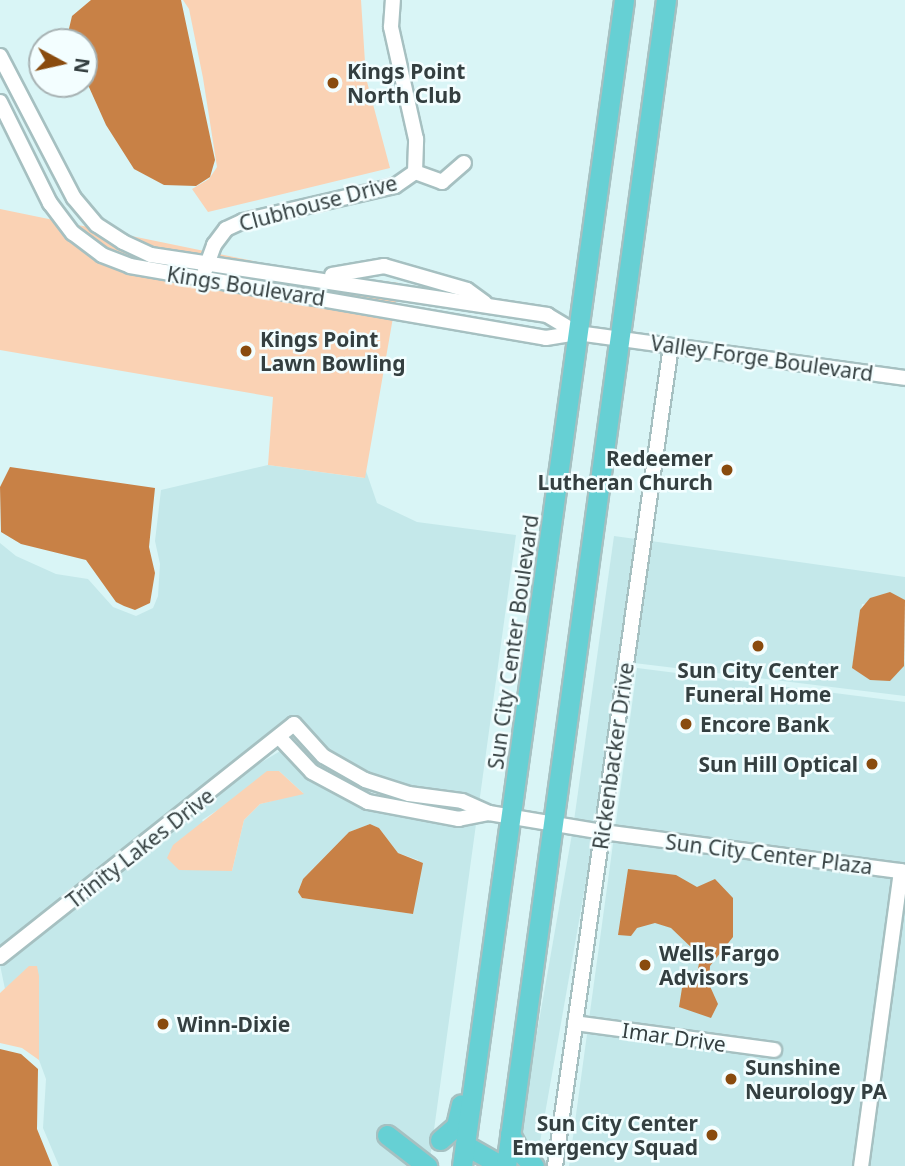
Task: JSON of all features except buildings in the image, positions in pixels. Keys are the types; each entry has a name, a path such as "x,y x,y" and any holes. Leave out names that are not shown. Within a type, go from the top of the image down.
{"main road":[{"name":"Sun City Center Boulevard","path":"462,1166 624,0"},
{"path":"465,1145 504,1166 666,0"},
{"path":"440,1140 452,1132 460,1115 474,1019 487,981"},
{"path":"510,1134 519,1151 534,1166"},
{"path":"387,1135 428,1166"}],"street":[{"name":"Clubhouse Drive","path":"204,280 206,262 226,229 243,221 395,186 415,172 416,139 391,27 393,0"},
{"name":"Kings Boulevard","path":"0,56 75,198 97,225 151,255 322,278 547,315 577,332 618,339"},
{"name":"Kings Boulevard","path":"0,102 50,203 73,233 102,255 130,267 546,338 577,332"},
{"path":"415,172 442,181 451,178 464,163"},
{"name":"Kings Boulevard","path":"322,278 384,266 467,290 489,306"},
{"name":"Valley Forge Boulevard","path":"618,339 905,378"},
{"name":"Rickenbacker Drive","path":"555,1166 670,346"},
{"name":"Trinity Lakes Drive","path":"0,957 294,724 323,756 365,780 410,794 462,801 489,813 551,823"},
{"name":"Trinity Lakes Drive","path":"279,737 312,772 368,802 459,819 489,813"},
{"name":"Sun City Center Plaza","path":"551,823 901,871 861,1166"},
{"name":"Imar Drive","path":"575,1023 774,1050"}],"shaded area":[{"path":"91,0 181,0 215,160 210,177 196,186 164,185 134,169 106,125 94,98 98,98 98,28 69,28 72,16"},
{"path":"183,0 361,0 366,78 390,168 208,212 192,189 209,179 217,167 189,9"},
{"path":"0,209 292,269 399,283 365,478 268,465 273,397 0,350"},
{"path":"268,465 364,478 366,471 377,503 417,522 516,535 479,804 364,782 295,727 0,948 0,543 16,556 56,574 88,579 113,607 136,616 153,608 158,596 160,564 155,541 161,490"},
{"path":"10,467 155,488 149,547 155,573 150,603 135,610 124,606 116,602 86,560 21,544 1,532 0,487"},
{"path":"614,536 636,539 596,823 574,820"},
{"path":"651,541 905,577 905,600 862,604 853,667 904,666 905,660 905,696 634,663"},
{"path":"890,592 905,600 904,666 890,681 870,680 852,668 860,610 870,598"},
{"path":"637,668 905,702 905,1166 569,1166"},
{"path":"292,744 356,793 477,817 430,1159 386,1126 377,1135 417,1166 59,1166 43,1128 46,1079 39,1060 37,966 29,967 5,989 0,965 257,765","holes":["279,771 303,793 260,804 244,820 232,871 202,820","370,824 379,828 398,853 418,860 413,914 302,898 298,892 303,879 349,832"]},
{"path":"267,771 279,771 304,794 260,804 244,820 232,871 179,870 167,858 173,845"},
{"path":"370,824 379,828 398,853 423,863 413,914 302,898 298,892 303,879 349,832"},
{"path":"572,834 594,838 538,1153 516,1149"},
{"path":"628,869 676,875 697,887 715,879 733,898 733,937 710,966 709,984 718,1004 711,1018 679,1007 682,988 696,980 699,963 695,951 671,928 655,923 637,928 631,936 618,935"},
{"path":"29,966 37,966 39,976 39,1060 22,1048 0,1043 0,993"},
{"path":"0,1049 21,1054 38,1069 37,1129 52,1166 0,1166"}],"place":[{"name":"Kings Point North Club","path":"333,83"},
{"name":"Kings Point Lawn Bowling","path":"246,351"},
{"name":"Redeemer Lutheran Church","path":"727,470"},
{"name":"Sun City Center Funeral Home","path":"758,646"},
{"name":"Encore Bank","path":"686,724"},
{"name":"Sun Hill Optical","path":"872,764"},
{"name":"Wells Fargo Advisors","path":"645,965"},
{"name":"Winn-Dixie","path":"163,1024"},
{"name":"Sunshine Neurology PA","path":"731,1079"},
{"name":"Sun City Center Emergency Squad","path":"712,1135"}]}
